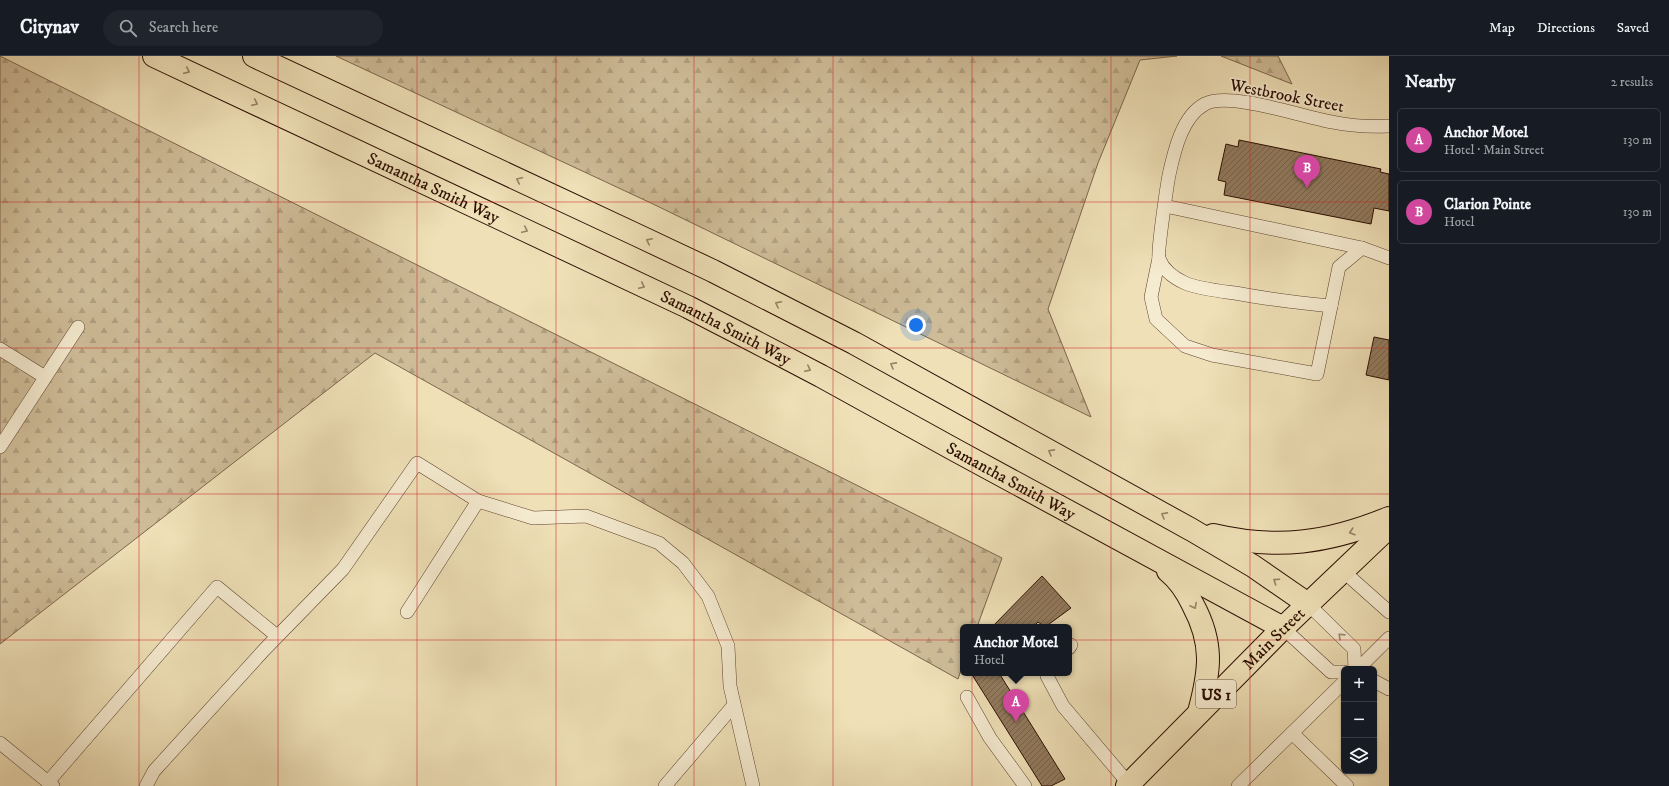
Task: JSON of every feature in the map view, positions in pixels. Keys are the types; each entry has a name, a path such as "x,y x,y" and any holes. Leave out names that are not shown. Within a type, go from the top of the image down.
{"main road":[{"name":"Samantha Smith Way","path":"154,56 701,314 821,376 1282,628"},
{"path":"254,56 720,275 867,350 1192,530 1253,566 1308,604"},
{"path":"1192,530 1248,543 1297,543 1351,532 1389,518"},
{"name":"Main Street","path":"1128,785 1282,628 1389,527"},
{"path":"1150,556 1175,576 1200,618 1207,638 1209,660 1207,684 1198,712"}],"lane":[{"name":"Westbrook Street","path":"1331,306 1317,374 1212,356 1185,346 1156,319 1151,297 1159,258 1172,162 1179,138 1189,118 1204,104 1222,100 1239,101 1331,122 1369,127 1389,126"},
{"path":"1165,206 1362,248 1389,258"},
{"path":"1159,258 1169,275 1186,284 1294,303 1331,306 1339,266 1362,248"},
{"path":"0,447 78,327"},
{"path":"0,349 45,377"},
{"path":"146,786 154,771 277,636 343,569 417,463 478,501 533,518 586,516 659,543 683,563 708,596 728,646 730,686 749,783"},
{"path":"406,612 478,501"},
{"path":"1343,572 1389,612"},
{"path":"0,743 50,784 217,588 277,636"},
{"path":"1308,604 1354,649 1356,666"},
{"path":"1282,628 1331,672 1341,672"},
{"path":"1359,666 1389,638"},
{"path":"1046,676 1063,706 1128,785"},
{"path":"1377,683 1389,689"},
{"path":"1238,786 1341,685"},
{"path":"967,697 990,738 1025,786"},
{"path":"665,786 734,705"},
{"path":"1292,733 1347,786"}],"green space":[{"path":"0,56 1002,558 978,624 960,624 960,673 958,679 375,353 0,644"},
{"path":"336,56 1177,56 1140,60 1098,163 1048,309 1091,417 653,204"},
{"path":"1221,56 1278,56 1292,84"}],"building":[{"path":"1239,140 1381,169 1380,172 1389,174 1389,211 1374,208 1371,224 1224,195 1226,182 1218,180 1226,144 1238,147"},
{"path":"1374,337 1389,340 1389,380 1366,375"},
{"path":"1042,576 1071,608 1049,624 1041,624 1038,622 1036,624 995,624"},
{"path":"973,676 1001,676 1065,779 1051,786 1042,786"}],"place":[{"name":"Clarion Pointe","path":"1307,188"},
{"name":"Anchor Motel","path":"1016,722"}]}
